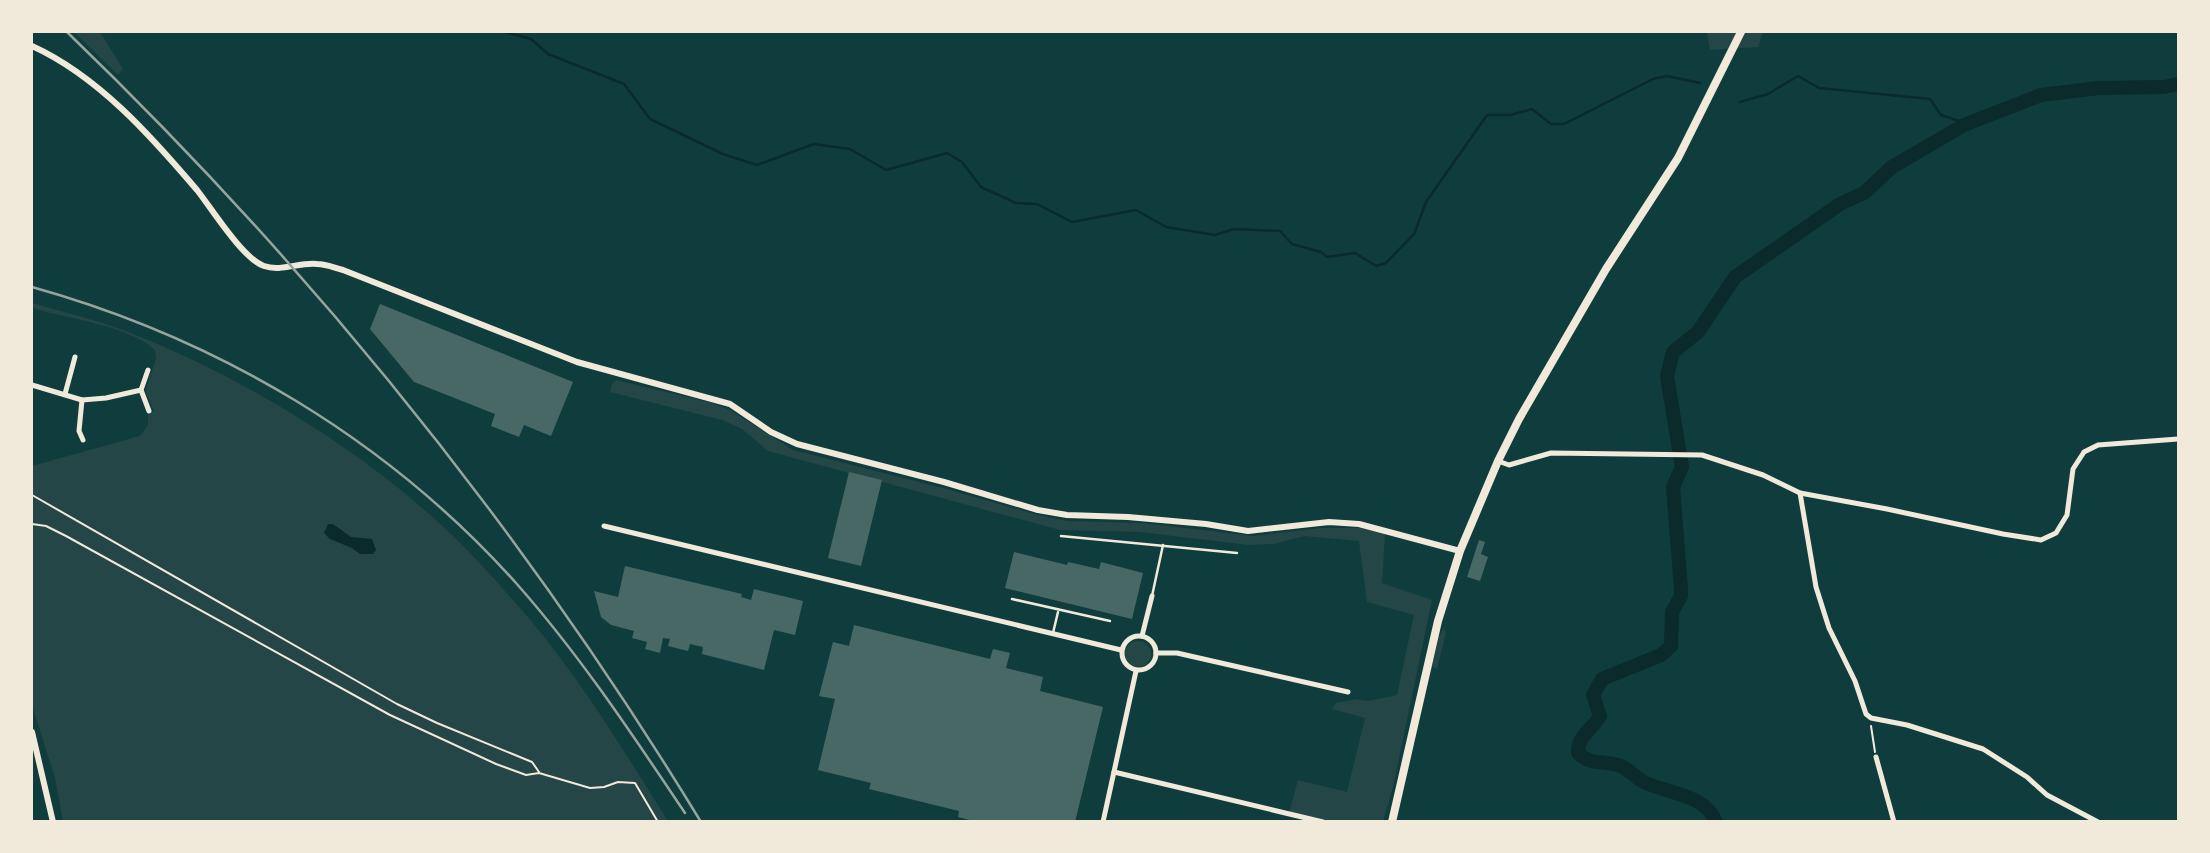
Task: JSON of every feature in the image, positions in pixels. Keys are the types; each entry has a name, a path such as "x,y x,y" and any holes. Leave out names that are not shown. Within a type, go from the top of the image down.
{"main road":[{"path":"1392,821 1428,658 1460,551 1498,461 1519,419 1606,269 1678,158 1741,32"}],"street":[{"path":"32,46 74,71 142,130 195,188 246,255 263,266 279,268 317,264 343,270 578,362 730,404 771,432 797,444 944,482 1038,510 1067,515 1206,524 1248,531 1329,522 1359,524 1460,551"},
{"path":"65,394 75,357"},
{"path":"148,370 141,390 149,411"},
{"path":"32,385 82,400 141,390"},
{"path":"82,400 79,431 83,440"},
{"path":"1498,461 1509,465 1551,453 1702,455 1763,475 1800,493 2041,540 2056,533 2067,515 2073,468 2088,449 2098,445 2179,439"},
{"path":"1800,493 1816,587 1829,628 1855,681 1866,714 1871,718 1907,725 1983,749 2027,777 2047,795 2081,815 2098,821"},
{"path":"604,526 1121,650"},
{"path":"1142,636 1152,596"},
{"path":"1142,636 1151,640 1156,653 1153,665 1148,669 1136,671 1126,666 1121,650 1127,641 1142,636"},
{"path":"1156,653 1177,653 1349,692"},
{"path":"1103,821 1136,671"},
{"path":"32,732 53,821"},
{"path":"1875,757 1894,821"},
{"path":"1114,772 1303,819 1323,821"}],"lane":[{"path":"1061,536 1237,553"},
{"path":"1152,596 1163,545"},
{"path":"1012,599 1110,621"},
{"path":"1053,633 1059,611"}],"path":[{"path":"32,495 397,704 532,762 539,773"},
{"path":"32,524 47,526 400,720 496,764 526,775 539,773 590,788 618,782 635,783 658,821"},
{"path":"1871,718 1875,757"}],"shaded area":[{"path":"74,32 100,32 123,69 118,75"},
{"path":"1707,32 1763,32 1758,47 1710,50"},
{"path":"32,303 128,332 214,370 299,418 379,473 416,503 469,552 561,658 668,821 63,821 55,778 32,705 32,466 140,436 148,425 148,415 154,411 145,391 156,359 155,350 130,335 36,309 32,307"},
{"path":"616,380 708,402 730,410 793,450 1067,521 1142,523 1253,536 1321,528 1367,528 1385,534 1382,583 1432,600 1393,787 1383,821 1323,821 1289,813 1298,780 1347,792 1365,718 1332,709 1336,703 1356,699 1368,701 1397,695 1414,615 1367,602 1359,541 1304,536 1274,544 1249,545 1140,532 1060,530 768,451 742,429 722,420 610,392"},
{"path":"328,524 333,524 351,537 372,539 376,550 373,554 360,554 330,539 324,533"},
{"path":"1444,628 1446,633 1437,669 1432,666"},
{"path":"1138,641 1147,645 1151,654 1147,663 1138,667 1129,663 1125,654 1129,645"}],"building":[{"path":"380,304 573,382 551,436 524,425 519,437 491,426 495,414 414,382 370,329"},
{"path":"849,472 882,480 861,566 828,558"},
{"path":"1479,540 1485,542 1481,554 1488,557 1480,581 1467,577"},
{"path":"1014,552 1067,565 1068,562 1099,569 1101,562 1143,573 1132,619 1005,588"},
{"path":"625,566 742,594 741,597 751,600 754,589 803,601 795,635 774,630 764,670 702,654 703,647 690,644 688,651 668,646 670,639 663,638 660,653 645,649 647,642 632,638 634,631 611,625 601,617 594,591 618,597"},
{"path":"854,625 990,659 993,649 1010,653 1006,668 1043,677 1040,691 1103,707 1075,822 977,822 958,817 959,811 869,789 871,783 818,770 835,699 819,696 833,642 849,646"}],"waterway":[{"path":"505,32 531,39 548,54 624,84 650,119 723,154 757,165 814,144 850,149 886,170 947,153 962,162 981,187 1016,203 1037,204 1072,222 1136,210 1166,227 1215,235 1234,229 1280,231 1292,244 1321,252 1327,257 1355,253 1376,266 1386,263 1414,234 1426,202 1487,115 1510,115 1532,109 1551,124 1564,124 1653,79 1667,76 1700,83"},
{"path":"1740,102 1768,94 1798,76 1819,88 1930,99 1941,115 1964,125"},
{"path":"1716,822 1711,813 1695,800 1646,783 1622,766 1593,761 1578,753 1580,742 1600,716 1593,695 1602,679 1661,655 1671,646 1672,612 1681,596 1673,487 1682,467 1667,376 1673,352 1698,332 1735,277 1840,204 1864,193 1892,167 1964,125 2041,95 2099,88 2164,87 2178,84"}],"railway":[{"path":"67,32 157,121 244,214 409,406 562,610 701,822"},
{"path":"32,287 101,309 168,335 233,366 295,400 412,483 466,531 539,610 604,695 685,813"}]}
